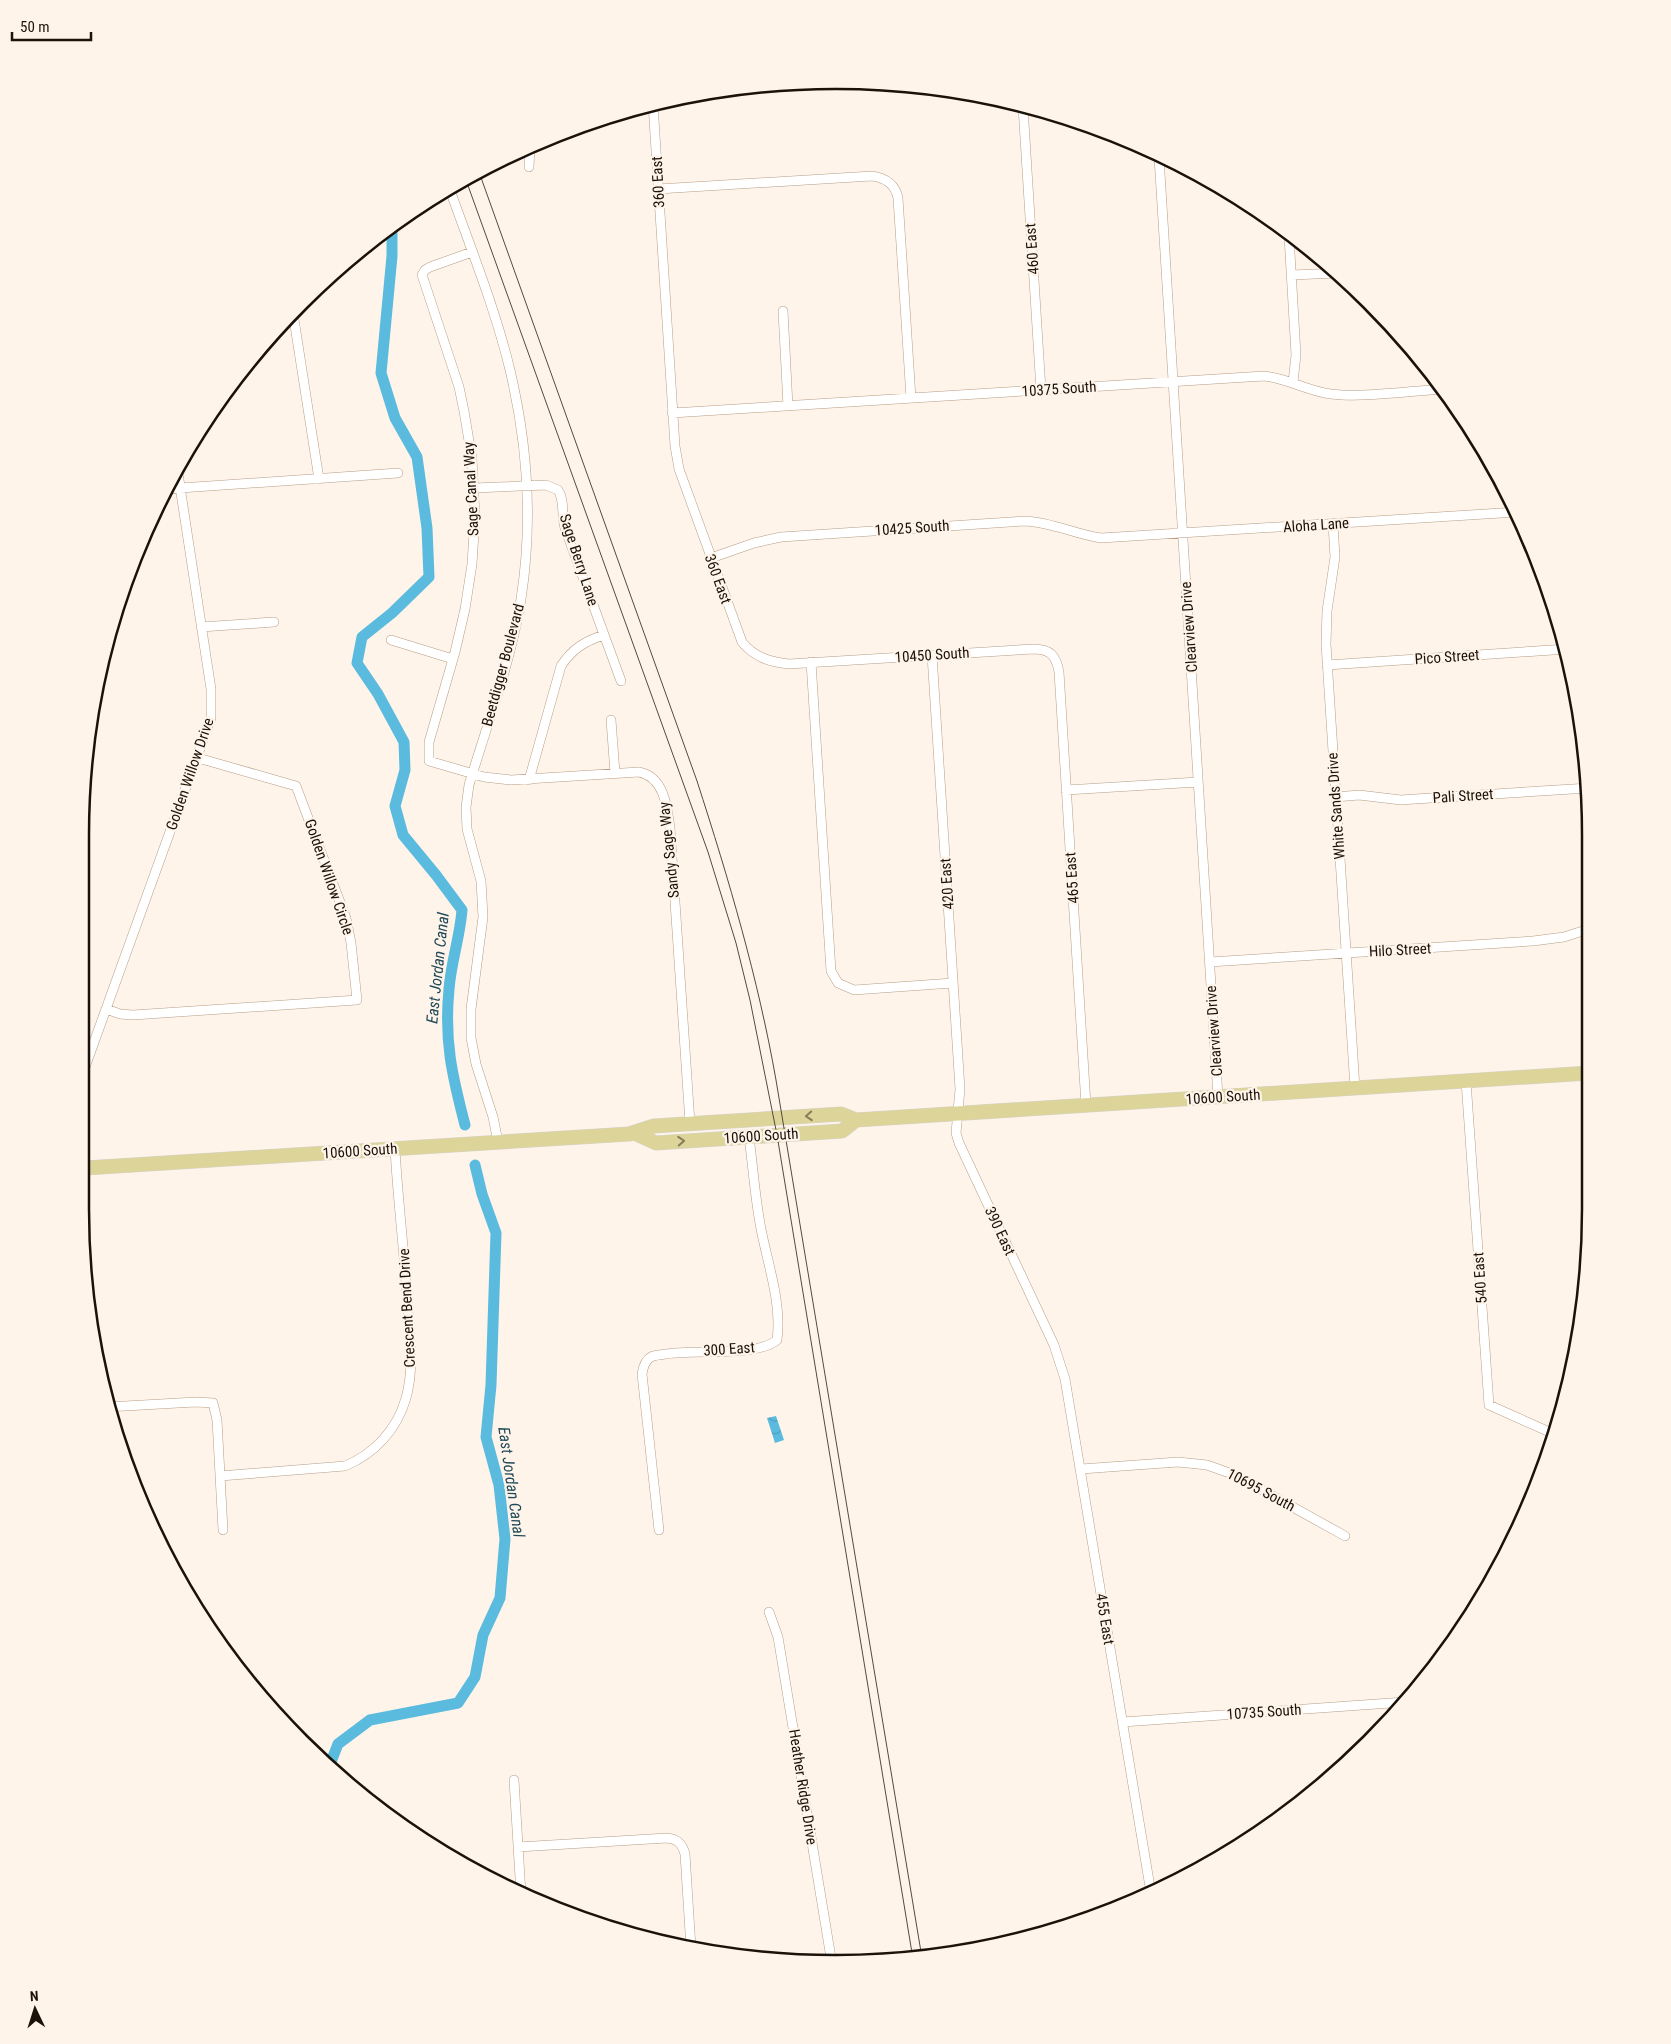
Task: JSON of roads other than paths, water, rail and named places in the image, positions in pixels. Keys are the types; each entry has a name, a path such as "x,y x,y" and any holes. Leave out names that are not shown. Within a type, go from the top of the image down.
{"main road":[{"name":"10600 South","path":"89,1168 634,1133 654,1126 690,1123 841,1114 856,1120 1582,1073"},
{"name":"10600 South","path":"634,1133 656,1143 842,1131 856,1120"}],"street":[{"name":"360 East","path":"653,111 672,413 679,469 738,632 748,650 762,658 777,662 811,662"},
{"name":"460 East","path":"1023,113 1041,390"},
{"path":"530,155 530,167"},
{"name":"Clearview Drive","path":"1159,163 1218,1097"},
{"path":"658,189 872,176 890,182 898,198 911,398"},
{"name":"Beetdigger Boulevard","path":"452,195 510,368 522,425 528,486 527,545 519,609 510,649 467,796 466,818 469,839 481,881 483,917 471,1009 471,1038 476,1064 493,1116 498,1142"},
{"path":"1290,243 1296,355 1293,382"},
{"name":"Sage Canal Way","path":"429,761 429,742 465,609 472,564 475,517 468,435 459,387 422,279 427,268 472,252"},
{"path":"1292,275 1327,273"},
{"path":"783,311 788,406"},
{"path":"294,321 319,478"},
{"name":"10375 South","path":"672,413 1264,376 1280,377 1311,390 1331,394 1434,389"},
{"path":"175,488 398,473"},
{"name":"Golden Willow Drive","path":"89,1056 198,758 212,708 211,689 179,481"},
{"name":"Sage Berry Lane","path":"474,488 550,486 560,493 563,522 621,681"},
{"name":"Aloha Lane","path":"1114,538 1508,513"},
{"name":"10425 South","path":"711,558 754,543 781,537 1024,521 1054,524 1088,536 1114,538"},
{"name":"White Sands Drive","path":"1333,524 1335,557 1326,627 1327,664 1355,1088"},
{"path":"201,627 274,622"},
{"path":"529,780 561,666 571,652 579,646 604,635"},
{"path":"391,640 453,659"},
{"name":"10450 South","path":"811,662 1033,649 1052,653"},
{"name":"Pico Street","path":"1327,664 1559,650"},
{"name":"465 East","path":"1052,653 1059,672 1086,1105"},
{"name":"420 East","path":"932,655 960,1089 958,1114"},
{"path":"811,662 831,971 838,983 854,990 953,983"},
{"path":"611,720 615,773"},
{"name":"Golden Willow Circle","path":"106,1009 120,1014 133,1015 357,1000 351,943 346,918 296,786 198,758"},
{"name":"Sandy Sage Way","path":"429,761 472,774 497,779 529,780 639,772 649,775 659,785 666,805 670,838 690,1123"},
{"path":"1066,790 1198,782"},
{"name":"Pali Street","path":"1336,797 1359,795 1408,800 1581,789"},
{"name":"Hilo Street","path":"1210,962 1548,940 1582,930"},
{"name":"540 East","path":"1466,1081 1489,1405 1548,1431"},
{"name":"390 East","path":"958,1114 956,1133 959,1143 1054,1345"},
{"name":"300 East","path":"659,1530 642,1374 644,1364 651,1357 666,1354 742,1350 772,1344 777,1340 778,1317 776,1301 761,1228 749,1137"},
{"name":"Crescent Bend Drive","path":"220,1476 344,1466 358,1461 381,1443 400,1414 406,1399 411,1366 404,1239 397,1190 395,1148"},
{"name":"455 East","path":"1054,1345 1065,1379 1081,1469 1150,1885"},
{"path":"115,1407 196,1402 214,1403 217,1420 223,1530"},
{"name":"10695 South","path":"1081,1469 1178,1462 1207,1465 1235,1475 1345,1536"},
{"name":"Heather Ridge Drive","path":"769,1612 778,1637 830,1955"},
{"name":"10735 South","path":"1123,1722 1395,1703"},
{"path":"514,1780 520,1885"},
{"path":"518,1847 667,1838 678,1841 685,1854 691,1941"}],"water":[{"path":"776,1416 784,1440 775,1443 767,1418"}],"waterway":[{"name":"East Jordan Canal","path":"392,235 392,256 381,373 395,418 417,457 427,528 429,577 392,613 362,637 357,663 378,694 404,742 405,770 395,806 403,835 462,910 450,979 448,1042 456,1090 465,1125"},
{"name":"East Jordan Canal","path":"332,1760 338,1744 370,1720 458,1703 475,1677 483,1635 500,1598 505,1539 499,1485 486,1437 491,1385 496,1233 482,1194 475,1165"}],"tram line":[{"path":"481,179 697,781 752,967 776,1080 921,1950"},
{"path":"468,186 708,852 736,943 750,1000 777,1135 912,1951"}]}
